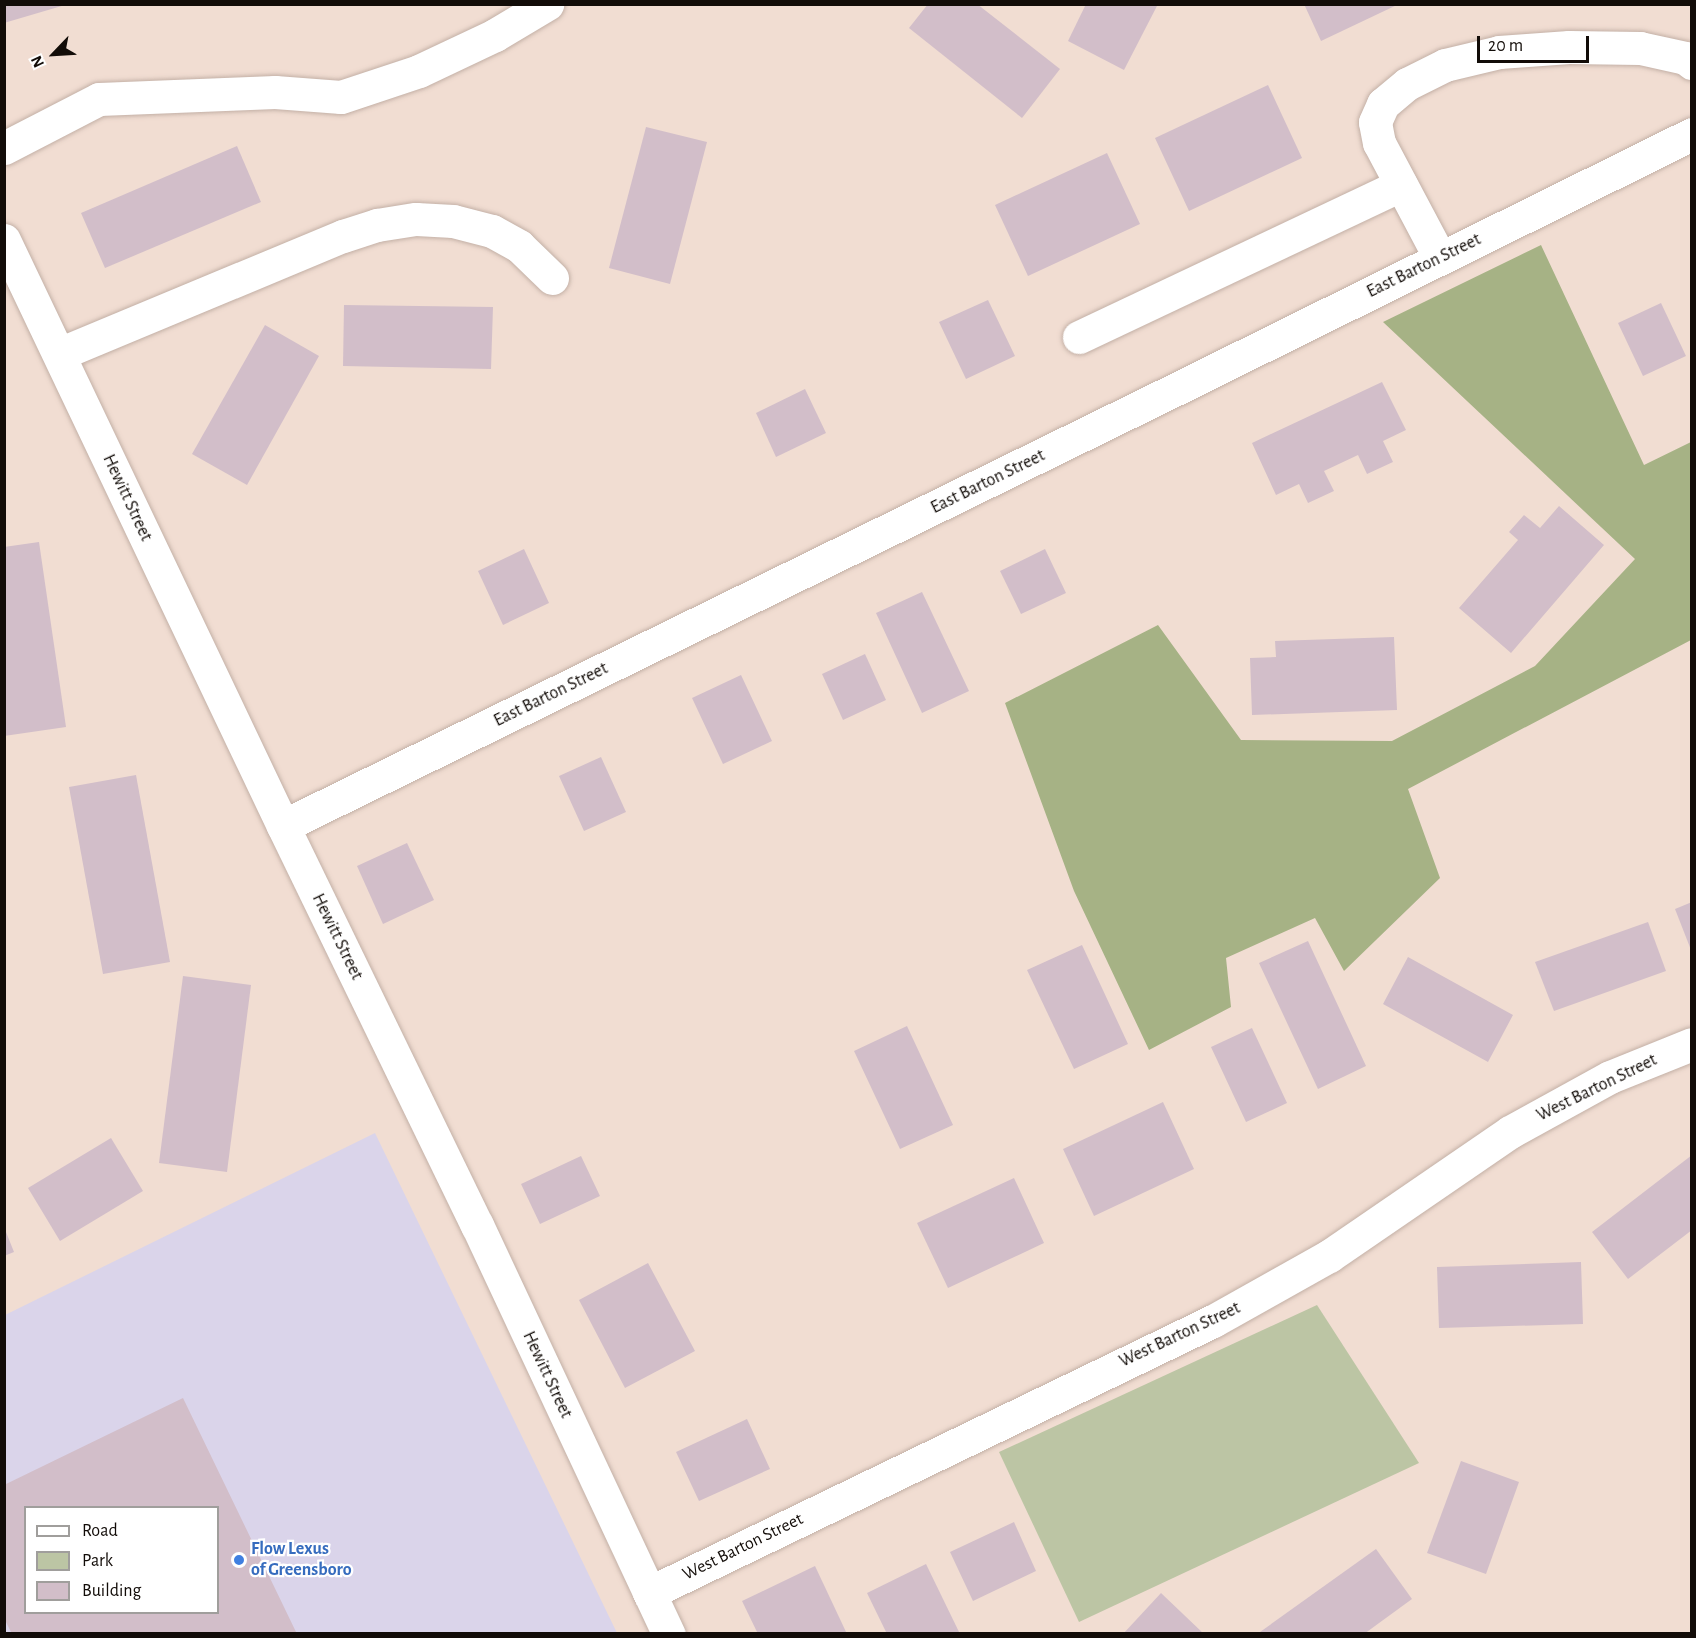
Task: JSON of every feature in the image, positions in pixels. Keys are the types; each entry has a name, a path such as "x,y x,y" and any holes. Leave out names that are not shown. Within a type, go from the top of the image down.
{"street":[{"path":"4,148 99,99 275,92 341,97 418,71 495,35 547,4"},
{"path":"1440,258 1379,144 1375,122 1383,104 1399,91 1445,65 1499,52 1569,47 1640,48 1685,58 1692,63"},
{"name":"East Barton Street","path":"283,826 1692,134"},
{"path":"1079,337 1401,184"},
{"path":"59,354 343,236 416,219 453,221 492,231 519,246 552,278"},
{"name":"Hewitt Street","path":"4,240 471,1214 669,1634"},
{"name":"West Barton Street","path":"649,1593 1135,1357 1213,1322 1329,1256 1510,1132 1610,1077 1692,1044"}],"shaded area":[{"path":"375,1133 617,1633 5,1634 5,1315"}],"green space":[{"path":"1541,245 1644,465 1691,442 1691,640 1408,789 1440,878 1344,971 1315,918 1226,958 1231,1007 1149,1050 1074,891 1005,703 1158,625 1241,740 1392,741 1535,666 1635,559 1383,322"},
{"path":"1317,1305 1419,1463 1079,1622 999,1452"}],"building":[{"path":"4,4 65,4 65,5 4,23"},
{"path":"928,4 977,4 1060,69 1022,118 909,28"},
{"path":"1086,4 1158,4 1124,70 1068,41"},
{"path":"1304,4 1399,4 1321,41"},
{"path":"1268,85 1302,158 1189,211 1155,138"},
{"path":"646,127 707,142 670,284 609,268"},
{"path":"237,146 261,202 105,268 81,213"},
{"path":"1107,153 1140,224 1028,276 995,205"},
{"path":"988,300 1015,356 966,379 939,322"},
{"path":"1661,303 1686,356 1643,376 1618,323"},
{"path":"344,305 493,307 491,369 343,366"},
{"path":"265,325 319,356 247,485 192,454"},
{"path":"1382,382 1406,430 1383,441 1393,462 1367,474 1358,455 1324,471 1334,491 1308,503 1299,484 1276,495 1252,443"},
{"path":"805,389 826,433 776,457 756,413"},
{"path":"1559,506 1604,545 1511,653 1459,608 1518,540 1509,532 1524,515 1540,528"},
{"path":"39,542 66,727 4,736 4,547"},
{"path":"524,549 549,603 503,625 478,571"},
{"path":"1045,549 1066,593 1021,614 1000,571"},
{"path":"922,592 969,691 922,713 876,613"},
{"path":"1394,637 1397,710 1252,715 1250,658 1276,657 1275,641"},
{"path":"865,654 886,700 843,720 822,674"},
{"path":"741,675 772,741 723,764 692,698"},
{"path":"601,757 626,812 584,831 559,776"},
{"path":"136,775 170,962 103,974 69,787"},
{"path":"407,843 434,900 383,924 357,866"},
{"path":"1692,902 1692,950 1691,950 1675,909"},
{"path":"1648,922 1666,971 1554,1011 1535,962"},
{"path":"1308,941 1366,1066 1318,1089 1259,963"},
{"path":"1082,945 1128,1044 1074,1069 1027,970"},
{"path":"1408,957 1513,1015 1488,1062 1383,1004"},
{"path":"183,976 251,985 227,1172 159,1163"},
{"path":"907,1026 953,1125 900,1149 854,1051"},
{"path":"1252,1028 1287,1103 1246,1122 1211,1047"},
{"path":"1163,1102 1194,1169 1094,1216 1063,1149"},
{"path":"111,1138 143,1191 60,1241 28,1188"},
{"path":"1692,1155 1692,1230 1628,1279 1592,1232"},
{"path":"581,1156 600,1196 540,1224 521,1184"},
{"path":"1014,1178 1044,1243 948,1288 917,1223"},
{"path":"4,1227 14,1252 4,1256"},
{"path":"1581,1262 1583,1324 1439,1328 1437,1267"},
{"path":"648,1263 695,1351 625,1388 579,1300"},
{"name":"Flow Lexus of Greensboro","path":"183,1398 297,1634 12,1634 4,1618 4,1485"},
{"path":"747,1419 770,1469 699,1501 676,1452"},
{"path":"1461,1461 1519,1482 1486,1574 1427,1553"},
{"path":"1014,1522 1036,1571 973,1601 950,1552"},
{"path":"1376,1549 1412,1599 1364,1634 1262,1634 1260,1632"},
{"path":"926,1564 960,1634 887,1634 867,1593"},
{"path":"815,1566 847,1634 758,1634 742,1601"},
{"path":"1161,1593 1204,1634 1123,1634"}],"place":[{"name":"Flow Lexus of Greensboro","path":"239,1560"}]}
